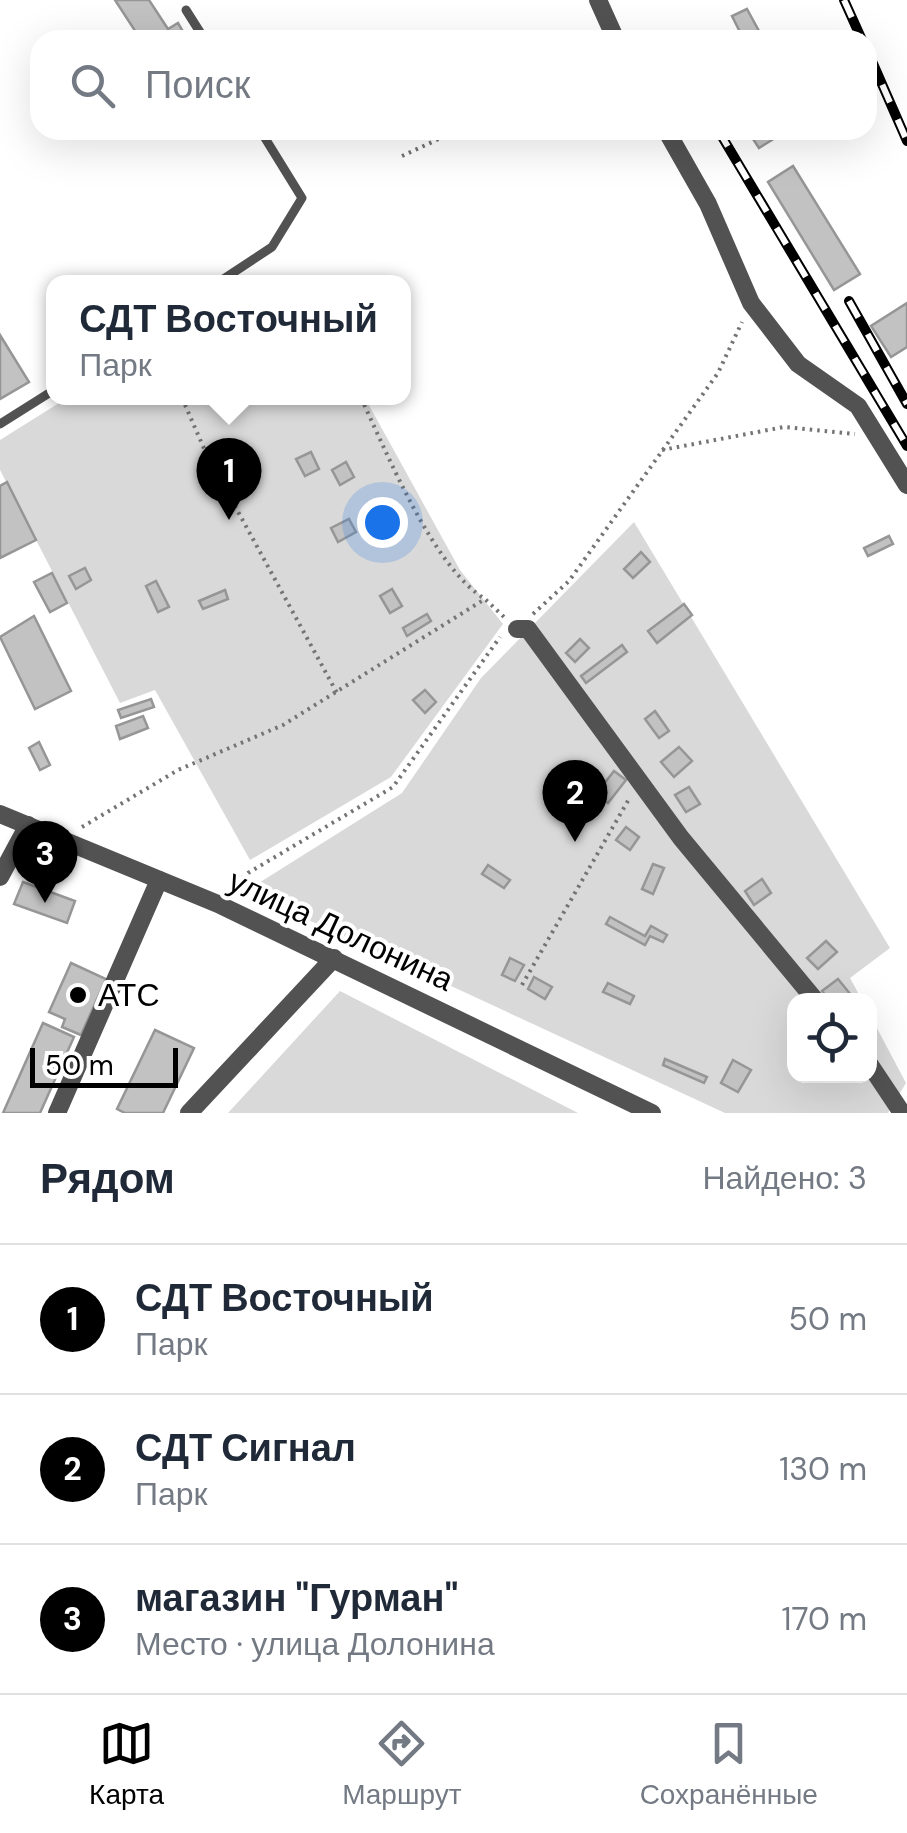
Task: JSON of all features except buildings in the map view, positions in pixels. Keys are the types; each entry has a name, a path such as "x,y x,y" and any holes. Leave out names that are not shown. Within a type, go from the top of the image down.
{"street":[{"path":"598,0 612,30"},
{"path":"672,140 708,204 750,304 798,364 858,406 907,485"},
{"path":"517,629 528,629 639,782 810,993"},
{"name":"улица Долонина","path":"0,814 218,904 652,1113"},
{"path":"0,876 28,825"},
{"path":"57,1113 159,880"},
{"path":"189,1113 334,958"},
{"path":"877,1076 902,1113"}],"lane":[{"path":"186,10 199,30"},
{"path":"230,275 272,247 302,198 266,140"},
{"path":"0,424 46,395"}],"path":[{"path":"402,156 436,140"},
{"path":"218,904 224,906 235,884 248,872 393,787 489,649 504,632 517,629 570,580 718,373 750,304"},
{"path":"185,405 206,453 336,693"},
{"path":"364,405 405,491 463,585 485,599 517,629"},
{"path":"660,450 784,427 874,433"},
{"path":"61,840 178,770 283,725 485,599"},
{"path":"522,985 639,782"}],"shaded area":[{"path":"56,405 369,405 460,570 503,624 391,777 250,860 155,690 120,703 0,470 0,440"},
{"path":"634,522 890,948 850,978 858,993 787,993 787,1083 877,1083 877,1028 906,1083 888,1113 725,1113 246,891 402,793 481,678"},
{"path":"340,991 578,1113 228,1113"}],"railway":[{"path":"844,0 858,30"},
{"path":"877,73 907,141"},
{"path":"724,140 907,446"},
{"path":"849,301 907,404"}],"place":[{"name":"СДТ Восточный","path":"229,520"},
{"name":"СДТ Сигнал","path":"575,842"},
{"name":"магазин \"Гурман\"","path":"45,903"},
{"name":"АТС","path":"78,995"}]}
